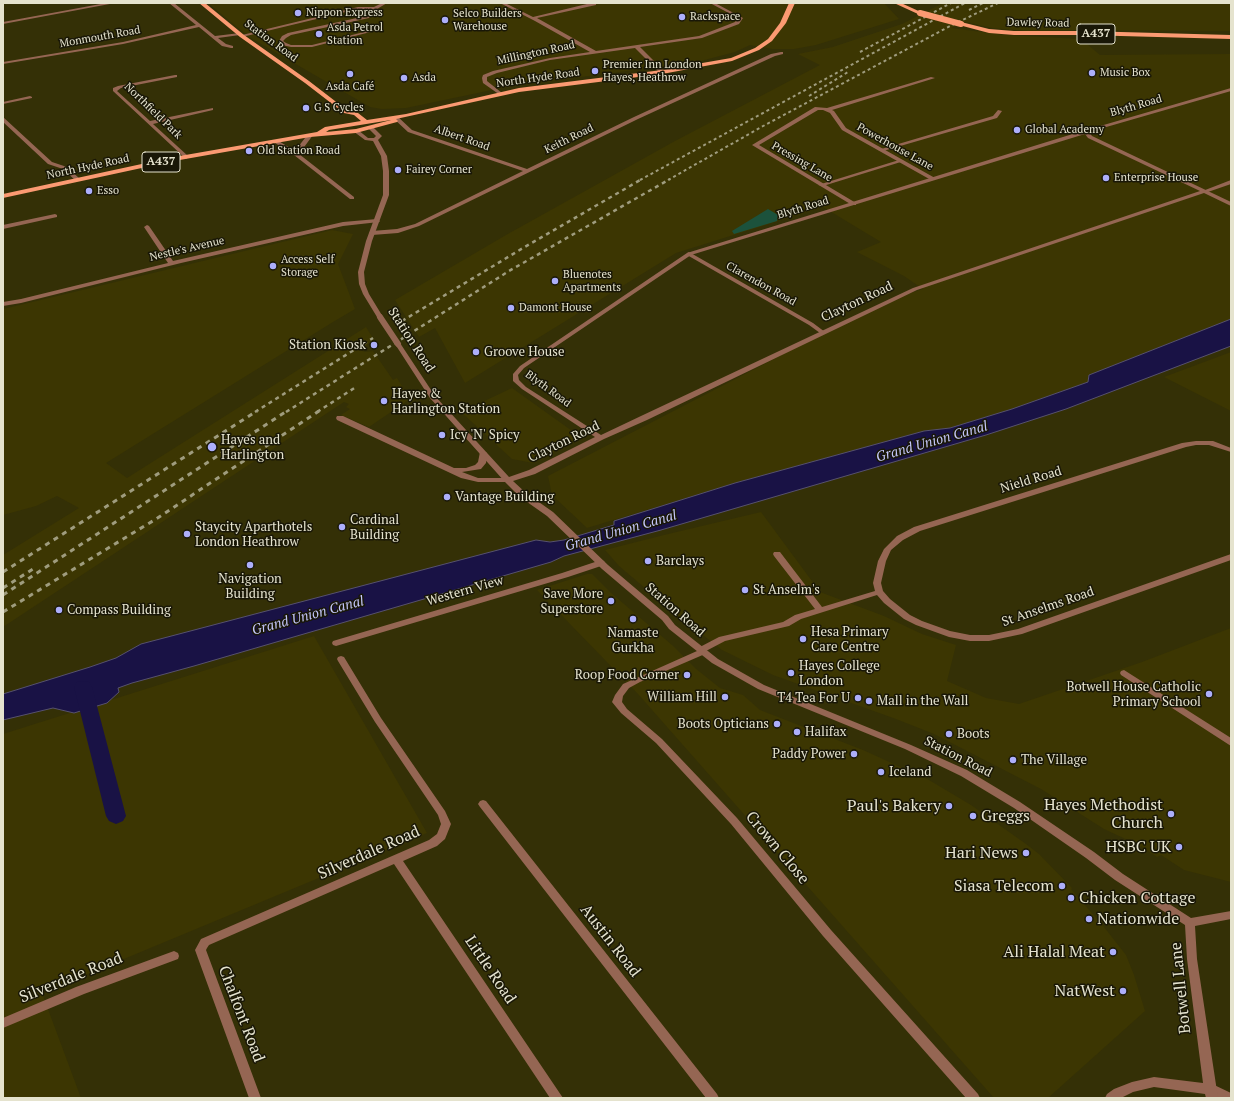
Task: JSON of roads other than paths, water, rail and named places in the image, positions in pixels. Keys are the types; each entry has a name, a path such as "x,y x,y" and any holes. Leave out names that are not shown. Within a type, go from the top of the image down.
{"main road":[{"name":"Station Road","path":"202,3 241,35 346,112 355,113 366,121 371,128"},
{"name":"North Hyde Road","path":"3,196 186,157 310,135 356,131 371,128 406,116 500,94 662,72 720,62 757,49 770,40 779,29 792,3"},
{"name":"Dawley Road","path":"897,3 920,13 988,31 1014,33 1091,33 1231,37"},
{"path":"346,112 344,116 348,124 356,131"},
{"name":"North Hyde Road","path":"319,134 326,128 366,121 396,119"}],"street":[{"path":"3,23 113,3"},
{"path":"171,3 224,45 231,47"},
{"path":"380,29 312,46 291,46 284,44 281,41 284,37 290,34 329,24 367,17 375,8 385,3"},
{"name":"Millington Road","path":"502,3 533,18 594,52"},
{"path":"533,18 595,4 593,3"},
{"name":"Millington Road","path":"500,94 485,82 485,76 495,72 544,60 700,37 737,23 741,18 712,3"},
{"path":"216,38 241,35 358,8 375,8"},
{"name":"Monmouth Road","path":"3,63 123,43 199,26"},
{"path":"636,46 662,72"},
{"name":"Keith Road","path":"372,233 398,231 417,225 770,54 781,53"},
{"name":"Northfield Park","path":"175,76 116,89 115,91 186,157"},
{"path":"827,110 910,87 934,78"},
{"name":"Blyth Road","path":"601,437 595,435 524,388 516,381 515,375 522,367 689,254 1231,89"},
{"path":"3,103 30,97"},
{"name":"Pressing Lane","path":"827,110 817,108 755,145 854,204"},
{"path":"149,123 211,109"},
{"name":"Powerhouse Lane","path":"827,110 832,112 844,129 933,179"},
{"path":"880,150 995,116 1000,111"},
{"path":"3,119 50,163 65,168 78,180"},
{"name":"Albert Road","path":"396,119 410,131 527,171"},
{"name":"Station Road","path":"371,128 379,136 376,140 384,156 387,186 386,195 364,255 361,272 362,284 366,294 428,392 483,454 523,495 550,514 600,563 665,618 672,627 701,651 730,671 761,687 908,747 964,773 1017,806 1090,855 1119,877 1190,923"},
{"path":"356,131 367,139 376,140"},
{"path":"1086,132 1090,137 1231,204"},
{"path":"296,154 310,135"},
{"path":"275,141 296,154 352,198"},
{"path":"821,185 900,161"},
{"name":"Clayton Road","path":"340,418 382,436 464,476 478,480 508,480 532,472 601,437 644,418 915,288 1231,182"},
{"path":"3,227 55,216"},
{"name":"Nestle's Avenue","path":"3,304 171,263 343,224 377,221"},
{"path":"147,228 171,263"},
{"name":"Clarendon Road","path":"689,254 812,324 822,332"},
{"path":"3,298 15,301"},
{"name":"Nield Road","path":"879,592 877,583 880,568 888,549 900,538 917,529 1185,445 1210,443 1231,450"},
{"path":"453,470 466,470 478,466 482,463 483,454"},
{"path":"777,554 820,610"},
{"name":"St Anselms Road","path":"879,592 886,601 900,611 930,628 949,634 970,638 998,637 1019,632 1231,557"},
{"name":"Western View","path":"336,643 565,575 600,563"},
{"path":"701,651 722,640 780,626 791,622 798,617 879,592"},
{"name":"Crown Close","path":"701,651 626,686 619,695 617,702 624,711 658,741 734,821 827,933 974,1098"},
{"name":"Silverdale Road","path":"205,942 433,843 441,836 446,824 442,814 378,720 341,659"},
{"path":"1124,673 1231,743"},
{"name":"Austin Road","path":"483,804 712,1098"},
{"name":"Little Road","path":"396,859 557,1098"},
{"name":"Botwell Lane","path":"1211,1094 1192,959 1190,923 1231,915"},
{"name":"Chalfont Road","path":"205,942 200,950 255,1098"},
{"name":"Silverdale Road","path":"3,1023 80,990 174,956"},
{"path":"1111,1098 1132,1087 1154,1082 1228,1098"}],"water":[{"name":"Grand Union Canal","path":"1231,319 1231,346 1066,409 986,435 661,530 564,556 551,562 132,683 118,688 119,692 107,703 74,713 53,708 3,720 3,694 116,658 141,644 536,540 550,542 564,540 614,525 614,521 735,483 924,431 950,428 1012,409 1088,382 1089,375"}],"waterway":[{"path":"83,687 116,816"}],"railway":[{"path":"860,52 951,3"},
{"path":"640,180 965,3"},
{"path":"969,10 983,3"},
{"path":"668,180 765,125 952,25 998,3"},
{"path":"809,96 848,72"},
{"path":"402,321 523,248 642,179"},
{"path":"286,412 509,271 670,179"},
{"path":"255,412 373,338"},
{"path":"317,412 356,387"},
{"path":"3,572 257,411"},
{"path":"3,595 287,411"},
{"path":"3,612 156,519 319,411"},
{"path":"3,588 33,569"}],"place":[{"name":"Nippon Express","path":"298,13"},
{"name":"Rackspace","path":"682,17"},
{"name":"Selco Builders Warehouse","path":"445,20"},
{"name":"Asda Petrol Station","path":"319,34"},
{"name":"Premier Inn London Hayes, Heathrow","path":"595,71"},
{"name":"Music Box","path":"1092,73"},
{"name":"Asda Café","path":"350,74"},
{"name":"Asda","path":"404,78"},
{"name":"G S Cycles","path":"306,108"},
{"name":"Global Academy","path":"1017,130"},
{"name":"Old Station Road","path":"249,151"},
{"name":"Fairey Corner","path":"398,170"},
{"name":"Enterprise House","path":"1106,178"},
{"name":"Esso","path":"89,191"},
{"name":"Access Self Storage","path":"273,266"},
{"name":"Bluenotes Apartments","path":"555,281"},
{"name":"Damont House","path":"511,308"},
{"name":"Station Kiosk","path":"374,345"},
{"name":"Groove House","path":"476,352"},
{"name":"Hayes & Harlington Station","path":"384,401"},
{"name":"Icy 'N' Spicy","path":"442,435"},
{"name":"Hayes and Harlington","path":"212,447"},
{"name":"Vantage Building","path":"447,497"},
{"name":"Cardinal Building","path":"342,527"},
{"name":"Staycity Aparthotels London Heathrow","path":"187,534"},
{"name":"Barclays","path":"648,561"},
{"name":"Navigation Building","path":"250,565"},
{"name":"St Anselm's","path":"745,590"},
{"name":"Save More Superstore","path":"611,601"},
{"name":"Compass Building","path":"59,610"},
{"name":"Namaste Gurkha","path":"633,619"},
{"name":"Hesa Primary Care Centre","path":"803,639"},
{"name":"Hayes College London","path":"791,673"},
{"name":"Roop Food Corner","path":"687,675"},
{"name":"Botwell House Catholic Primary School","path":"1209,694"},
{"name":"William Hill","path":"725,697"},
{"name":"T4 Tea For U","path":"858,698"},
{"name":"Mall in the Wall","path":"869,701"},
{"name":"Boots Opticians","path":"777,724"},
{"name":"Halifax","path":"797,732"},
{"name":"Boots","path":"949,734"},
{"name":"Paddy Power","path":"854,754"},
{"name":"The Village","path":"1013,760"},
{"name":"Iceland","path":"881,772"},
{"name":"Paul's Bakery","path":"949,806"},
{"name":"Hayes Methodist Church","path":"1171,814"},
{"name":"Greggs","path":"973,816"},
{"name":"HSBC UK","path":"1179,847"},
{"name":"Hari News","path":"1026,853"},
{"name":"Siasa Telecom","path":"1062,886"},
{"name":"Chicken Cottage","path":"1071,898"},
{"name":"Nationwide","path":"1089,919"},
{"name":"Ali Halal Meat","path":"1113,952"},
{"name":"NatWest","path":"1123,991"}]}
